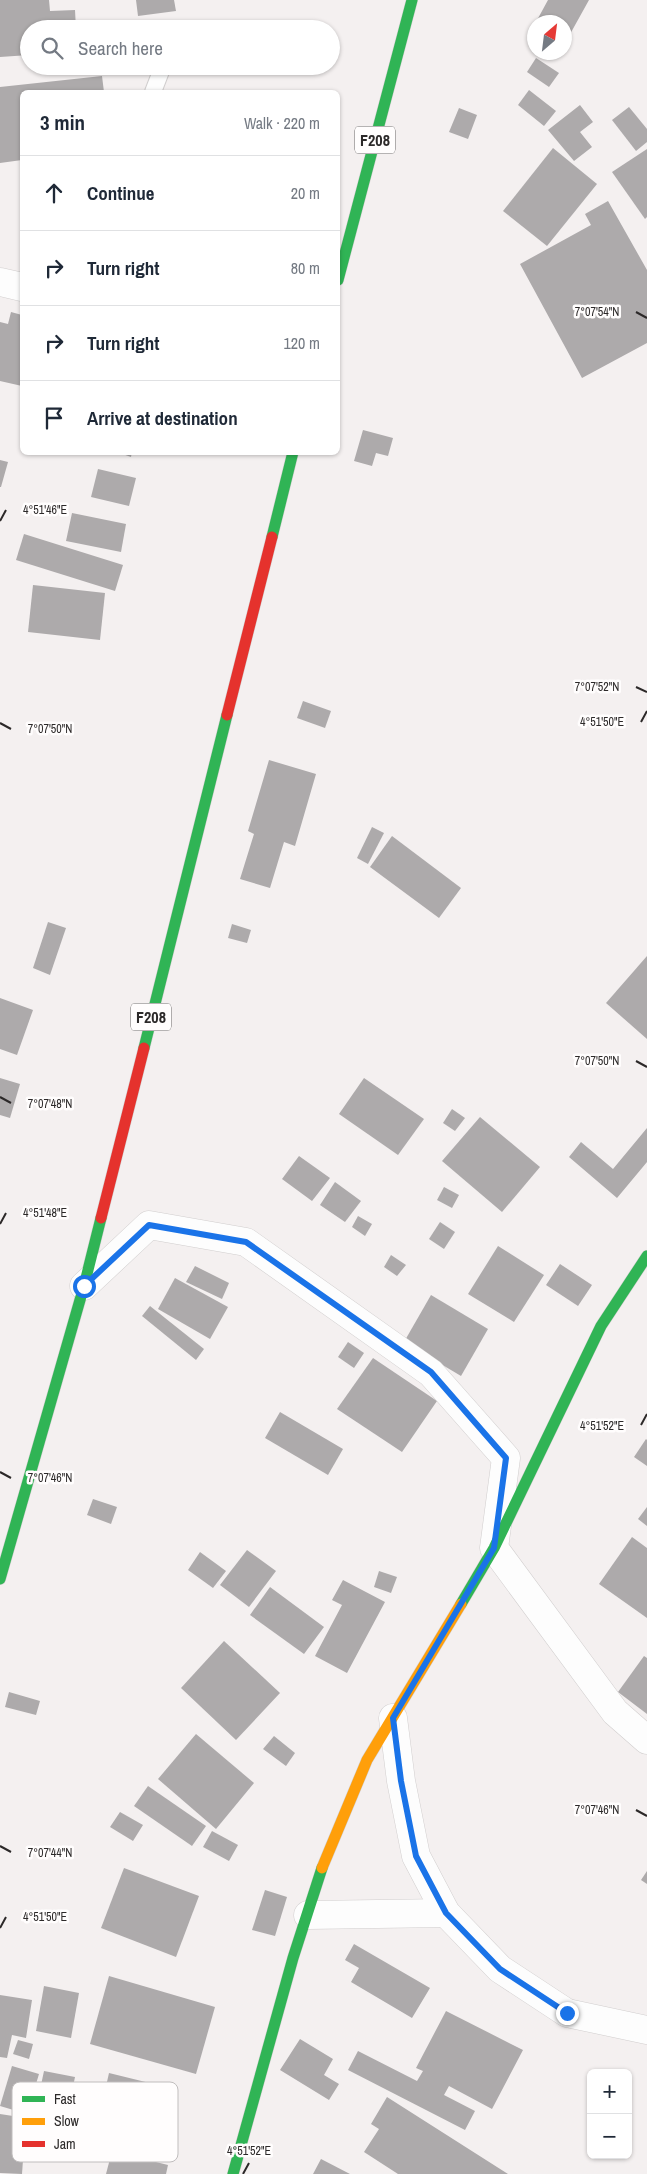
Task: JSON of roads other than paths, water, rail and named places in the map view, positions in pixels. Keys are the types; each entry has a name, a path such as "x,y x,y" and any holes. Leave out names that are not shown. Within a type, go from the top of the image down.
{"main road":[{"name":"F208","path":"340,272 412,0"},
{"name":"F208","path":"0,1579 84,1286 292,455"},
{"path":"233,2174 293,1958 323,1865 367,1760 494,1548 601,1326 647,1256"}],"street":[{"path":"0,282 20,287"},
{"path":"84,1286 149,1225 246,1242 431,1372 506,1458 494,1548 615,1712 647,1740"},
{"path":"393,1718 401,1781 416,1856 446,1913 500,1969 567,2013 647,2030"},
{"path":"308,1915 446,1913"}],"lane":[{"path":"154,90 160,75"}]}
